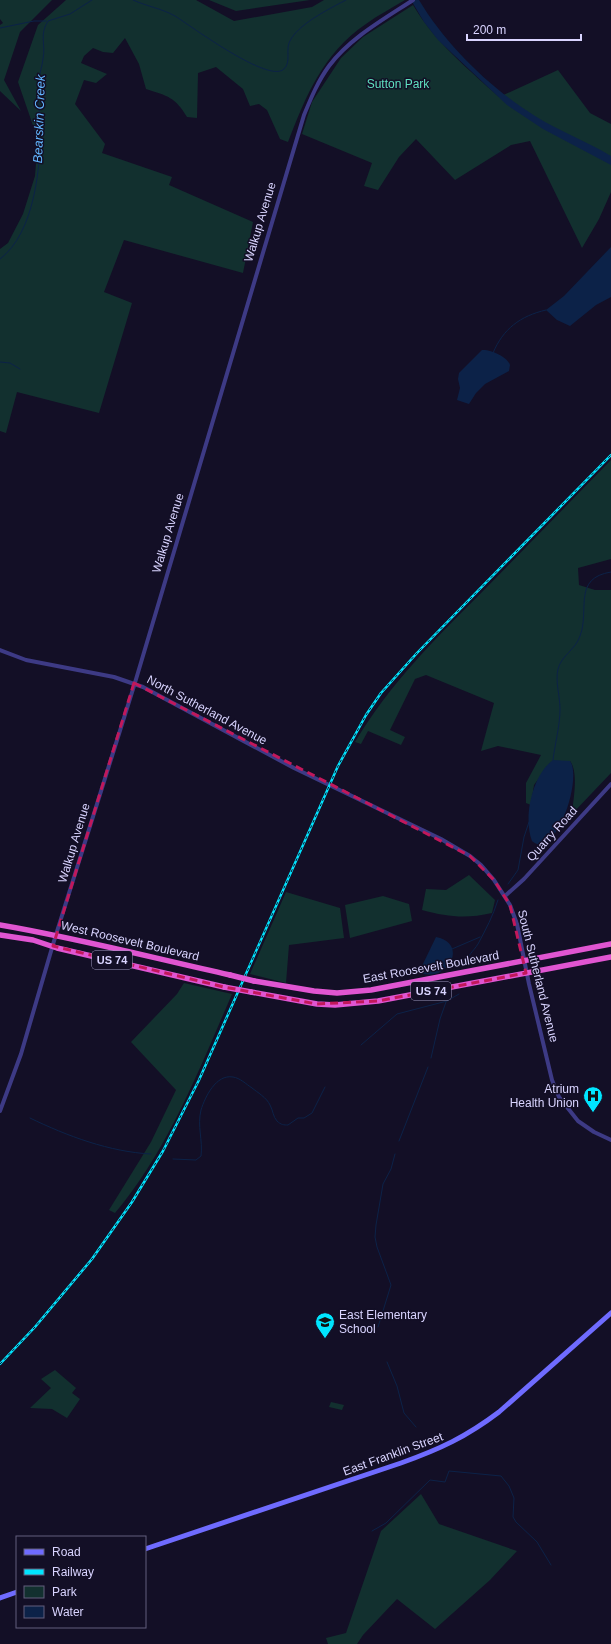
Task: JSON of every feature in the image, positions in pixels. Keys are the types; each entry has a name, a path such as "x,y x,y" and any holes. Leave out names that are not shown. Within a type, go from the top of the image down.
{"highway":[{"name":"West Roosevelt Boulevard","path":"0,925 56,935 254,981"},
{"name":"West Roosevelt Boulevard","path":"0,935 33,940 224,987 251,992"},
{"name":"East Roosevelt Boulevard","path":"254,981 299,989 337,993 371,990 611,944"},
{"name":"East Roosevelt Boulevard","path":"251,992 293,1001 336,1005 378,1001 611,956"}],"main road":[{"name":"East Franklin Street","path":"146,1549 443,1448 481,1425 499,1412 611,1313"},
{"path":"0,1598 16,1592"}],"street":[{"name":"Walkup Avenue","path":"0,1111 21,1054 304,115 313,92 329,66 338,56 363,33 413,0"},
{"name":"North Sutherland Avenue","path":"0,650 26,660 111,676 134,683 160,695 329,786"},
{"name":"Quarry Road","path":"505,896 524,879 611,784"},
{"name":"South Sutherland Avenue","path":"329,786 462,851 481,865 505,896 517,924 526,973 552,1080 559,1097 578,1121 594,1132 611,1140"}],"highlighted area":[{"path":"134,683 470,856 494,880 510,905 526,973 378,1001 317,1004 224,987 53,946"}],"green space":[{"path":"0,0 52,0 20,32 4,80 21,111 0,91 0,25 3,23 0,19"},
{"path":"66,0 196,0 234,21 312,7 324,0 405,0 366,24 338,48 327,62 309,92 288,142 280,139 267,110 259,104 250,106 243,89 216,67 198,73 197,118 187,117 175,101 146,89 139,64 125,38 113,53 103,52 93,48 84,56 81,63 107,74 96,83 84,80 75,104 105,144 102,153 172,177 169,185 253,222 243,273 124,240 104,292 132,303 99,413 17,392 6,433 0,431 0,249 8,243 23,214 35,176 38,140 18,82 38,25"},
{"path":"209,0 310,0 236,11"},
{"name":"Sutton Park","path":"413,5 441,43 499,97 558,70 590,113 611,124 611,192 599,219 582,248 530,141 511,145 455,180 416,139 399,157 378,190 364,186 372,163 302,134 312,102 341,58 363,37"},
{"path":"611,460 611,559 578,568 579,585 595,590 611,590 611,773 572,814 575,787 573,766 570,761 550,763 534,785 531,805 526,803 526,783 541,755 498,746 481,751 494,703 426,675 415,679 390,730 405,737 401,745 368,731 361,744 355,742 369,720 399,680 416,661 450,624"},
{"path":"469,875 495,900 492,913 465,917 422,910 426,889 446,890"},
{"path":"286,892 340,908 344,938 289,945 286,983 250,974"},
{"path":"383,896 409,904 412,921 350,938 345,905"},
{"path":"184,983 232,994 195,1080 181,1108 151,1163 134,1189 115,1213 109,1210 151,1142 176,1090 131,1042 177,994"},
{"path":"55,1370 76,1388 72,1393 80,1399 67,1418 52,1409 30,1408 51,1388 41,1379"},
{"path":"331,1402 344,1405 342,1410 329,1407"},
{"path":"421,1494 439,1524 517,1551 490,1580 435,1629 397,1599 363,1635 357,1644 328,1644 326,1638 346,1633 381,1531"}],"water":[{"path":"411,0 419,0 442,33 486,79 518,105 535,116 611,156 611,165 543,129 507,105 438,40 424,22"},
{"path":"611,247 611,297 596,305 570,326 557,320 546,310 564,296"},
{"path":"482,350 494,352 506,359 510,365 509,371 485,384 476,393 469,404 457,400 460,388 458,379 459,373"},
{"path":"553,760 570,761 573,770 573,784 570,799 558,829 549,840 541,844 532,841 529,832 529,809 535,786 546,767"},
{"path":"436,937 446,941 451,947 453,954 451,961 446,968 439,972 431,975 421,973 421,968"}],"waterway":[{"name":"Bearskin Creek","path":"0,259 12,247 21,233 34,197 40,142 38,83 44,54 43,35 45,26 48,21 70,14 92,0"},
{"name":"Bearskin Creek","path":"133,0 160,9 175,16 230,52 263,68 276,71 284,69 286,66 288,60 289,43 298,30 314,18 346,0"},
{"path":"0,28 34,21 46,21"},
{"path":"493,353 507,330 520,320 546,310"},
{"path":"0,362 10,363 20,369"},
{"path":"553,760 560,715 557,678 558,669 562,660 575,645 580,636 583,626 587,588 591,581 599,575 611,572"},
{"path":"508,884 518,870 524,837 529,822"},
{"path":"465,965 487,928 498,900"},
{"path":"452,949 480,937"},
{"path":"361,1045 397,1014 447,1001 459,994"},
{"path":"431,1058 440,1019 446,1002"},
{"path":"399,1141 428,1067"},
{"path":"173,1159 196,1160 201,1156 201,1110 208,1093 221,1079 233,1077 245,1083 262,1095 269,1102 276,1119 285,1125 288,1125 298,1118 304,1118 312,1113 325,1087"},
{"path":"30,1118 89,1142 120,1150 151,1154"},
{"path":"378,1327 391,1285 377,1247 375,1237 376,1225 383,1184 391,1169 395,1154"},
{"path":"387,1362 397,1386 404,1413 416,1427"},
{"path":"372,1531 386,1523 430,1480 445,1482 449,1471 501,1476 509,1486 514,1498 513,1517 516,1522 537,1542 551,1565"}],"railway":[{"path":"0,1364 35,1327 92,1259 132,1202 163,1151 199,1080 338,766 366,715 381,693 417,653 611,455"}],"place":[{"name":"Atrium Health Union","path":"593,1113"},
{"name":"East Elementary School","path":"325,1339"}]}
